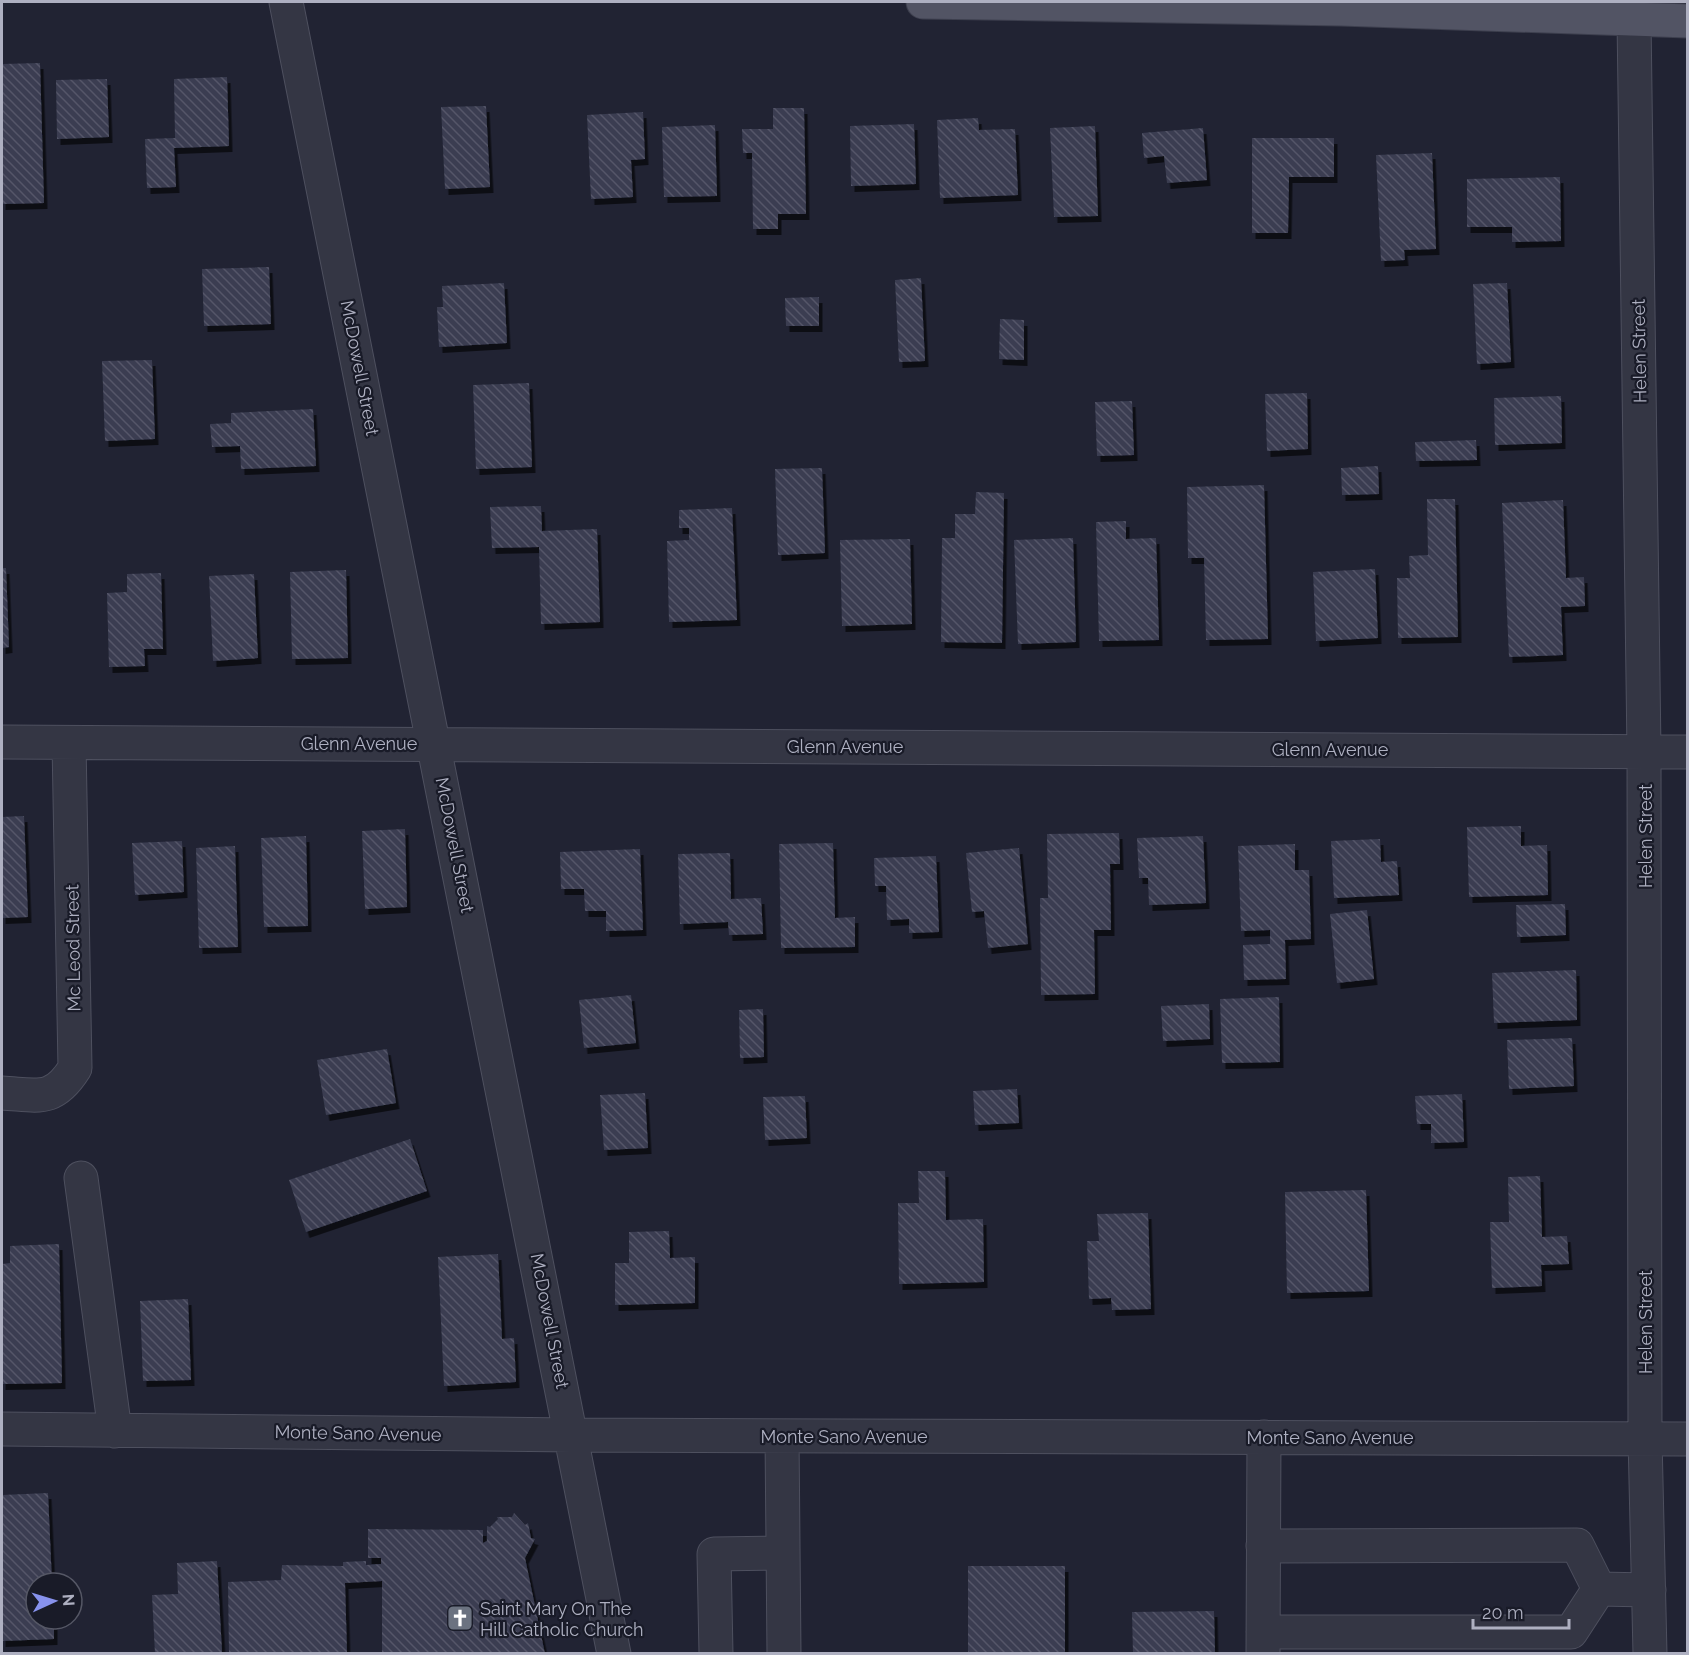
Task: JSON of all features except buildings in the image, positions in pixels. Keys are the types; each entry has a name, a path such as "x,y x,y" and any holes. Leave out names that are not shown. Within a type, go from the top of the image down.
{"main road":[{"path":"923,2 1342,5 1688,21"}],"street":[{"name":"McDowell Street","path":"286,2 573,1436 614,1653"},
{"name":"Helen Street","path":"1634,20 1644,751 1645,1438 1650,1653"},
{"name":"Glenn Avenue","path":"2,742 1688,752"},
{"name":"Mc Leod Street","path":"2,1093 45,1095 63,1087 75,1068 69,743"},
{"path":"81,1179 115,1431"},
{"name":"Monte Sano Avenue","path":"2,1429 573,1436 1688,1438"},
{"path":"782,1436 784,1653"},
{"path":"1264,1437 1263,1643 1571,1632 1599,1589"},
{"path":"1263,1546 1577,1545 1599,1589"},
{"path":"716,1653 714,1554 783,1553"},
{"path":"1599,1589 1649,1590"}],"place":[{"name":"Saint Mary On The Hill Catholic Church","path":"460,1618"}]}
